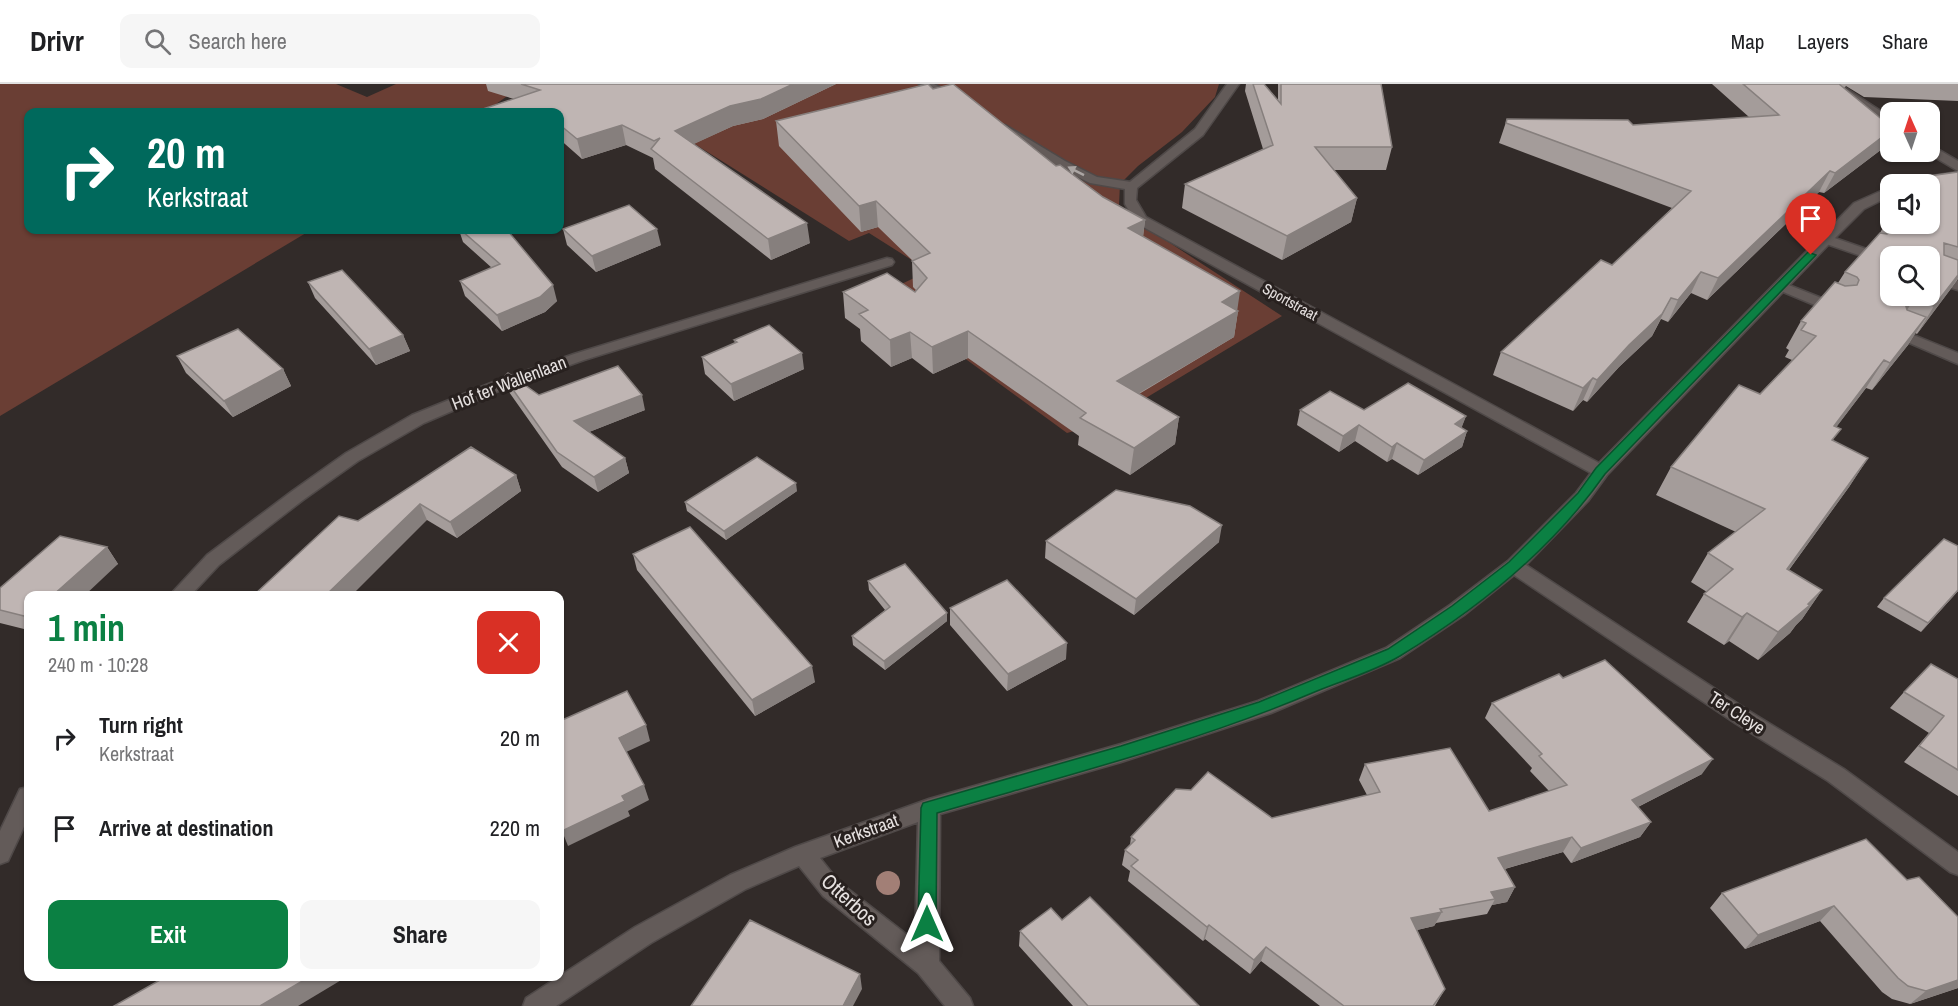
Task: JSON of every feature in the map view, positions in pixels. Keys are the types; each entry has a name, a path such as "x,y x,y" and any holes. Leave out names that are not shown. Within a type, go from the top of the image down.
{"street":[{"path":"926,84 968,106"},
{"path":"989,120 1061,164 1094,180 1131,186 1199,132 1233,84"},
{"path":"1831,84 1880,116"},
{"path":"1940,155 1958,167"},
{"path":"1940,179 1958,176"},
{"name":"Sportstraat","path":"1131,186 1128,194 1130,204 1141,220 1601,471"},
{"name":"Kerkstraat","path":"535,1006 643,935 738,882 803,854 929,808 1121,753 1264,707 1393,653 1457,610 1514,566 1582,497 1601,471 1826,239 1859,206 1880,197"},
{"path":"1826,239 1870,255"},
{"name":"Hof ter Wallenlaan","path":"183,591 213,560 297,496 352,457 418,419 497,386 579,357 887,262"},
{"path":"1940,280 1958,286"},
{"path":"1781,286 1834,308"},
{"path":"1896,332 1958,359"},
{"name":"Ter Cleye","path":"1514,566 1742,717 1836,775 1958,864"},
{"path":"0,854 24,804"},
{"path":"927,964 929,808"},
{"name":"Otterbos","path":"803,854 831,889 927,964 961,1006"}],"shaded area":[{"path":"0,84 336,84 367,97 396,84 524,84 491,108 24,108 24,234 304,234 0,416"},
{"path":"599,84 1219,84 1215,97 1182,132 1138,166 1120,184 1119,205 1147,228 1282,316 1106,422 1067,433 878,295 929,271 869,233 849,241"}],"building":[{"path":"521,84 793,84 761,99 730,106 675,131 807,223 768,239 651,149 660,138 654,141 622,125 577,139 564,128 564,108 486,108 540,90"},
{"path":"928,84 933,89 953,84 1056,166 1060,165 1103,197 1145,220 1128,228 1240,291 1222,302 1238,311 1117,381 1179,417 1134,448 1080,418 1086,413 968,331 932,347 910,332 890,340 859,314 868,310 843,292 887,273 915,292 927,278 912,261 930,253 876,201 859,206 776,121"},
{"path":"1253,84 1264,84 1281,104 1281,84 1381,84 1392,147 1315,147 1357,198 1287,236 1185,184 1273,145"},
{"path":"1743,84 1839,84 1880,118 1880,139 1835,173 1830,171 1718,278 1701,272 1678,300 1671,298 1662,314 1597,380 1593,378 1583,388 1501,352 1601,260 1612,265 1691,191 1506,123 1507,119 1628,120 1633,125 1779,115"},
{"path":"1958,172 1958,247 1944,243 1944,255 1958,260 1958,275 1940,298 1940,246 1880,246 1880,306 1906,306 1907,310 1926,317 1890,363 1884,360 1834,426 1841,429 1832,440 1868,458 1787,569 1822,590 1808,604 1810,605 1778,632 1747,613 1742,617 1704,594 1733,569 1708,553 1765,509 1671,467 1739,385 1760,394 1816,336 1801,330 1806,323 1801,321 1835,282 1845,286 1857,285 1859,280 1857,277 1845,272 1880,233 1940,234 1940,174"},
{"path":"629,205 657,229 592,256 564,229"},
{"path":"466,234 510,234 553,285 540,297 497,315 460,281 500,264"},
{"path":"342,270 403,335 369,349 308,282"},
{"path":"769,325 802,353 731,384 702,357 737,342 734,340"},
{"path":"238,329 283,369 224,401 177,356"},
{"path":"618,366 642,395 574,421 625,458 594,477 557,452 504,377 508,373 539,395"},
{"path":"1408,383 1466,416 1455,424 1467,431 1424,460 1397,443 1392,447 1359,425 1343,436 1300,410 1330,391 1364,410"},
{"path":"471,447 516,475 450,522 420,504 330,591 258,591 339,516 358,521"},
{"path":"757,457 796,483 724,531 685,502"},
{"path":"1116,490 1190,506 1222,525 1136,599 1046,541"},
{"path":"690,527 812,666 752,700 633,554"},
{"path":"60,536 107,547 58,591 24,591 24,616 0,610 0,588"},
{"path":"1944,539 1958,546 1958,590 1928,623 1884,598"},
{"path":"905,564 947,613 884,661 852,636 890,607 868,581"},
{"path":"1007,580 1067,643 1008,674 950,608"},
{"path":"1605,660 1713,759 1632,800 1651,822 1581,848 1572,837 1498,858 1515,887 1491,892 1495,899 1440,909 1442,912 1411,918 1445,989 1433,1006 1344,1006 1266,947 1254,960 1209,925 1207,927 1131,866 1138,860 1125,850 1135,840 1131,837 1176,789 1191,790 1208,772 1272,818 1380,792 1365,764 1450,748 1489,811 1567,785 1539,756 1542,754 1492,703 1559,674 1563,678"},
{"path":"1931,664 1958,679 1958,770 1919,746 1944,716 1904,692"},
{"path":"627,691 646,725 619,738 644,785 622,796 625,801 564,830 564,719"},
{"path":"1866,839 1907,880 1919,877 1958,917 1958,980 1926,991 1908,986 1898,978 1834,906 1758,935 1722,893"},
{"path":"1090,897 1199,1006 1088,1006 1020,931 1051,908 1062,920"},
{"path":"750,920 860,974 843,1006 691,1006"},
{"path":"158,981 302,981 260,1006 114,1006"}],"route":[{"path":"927,924 929,808 1121,753 1199,726 1264,707 1393,653 1457,610 1514,566 1582,497 1600,472 1811,255"}]}
